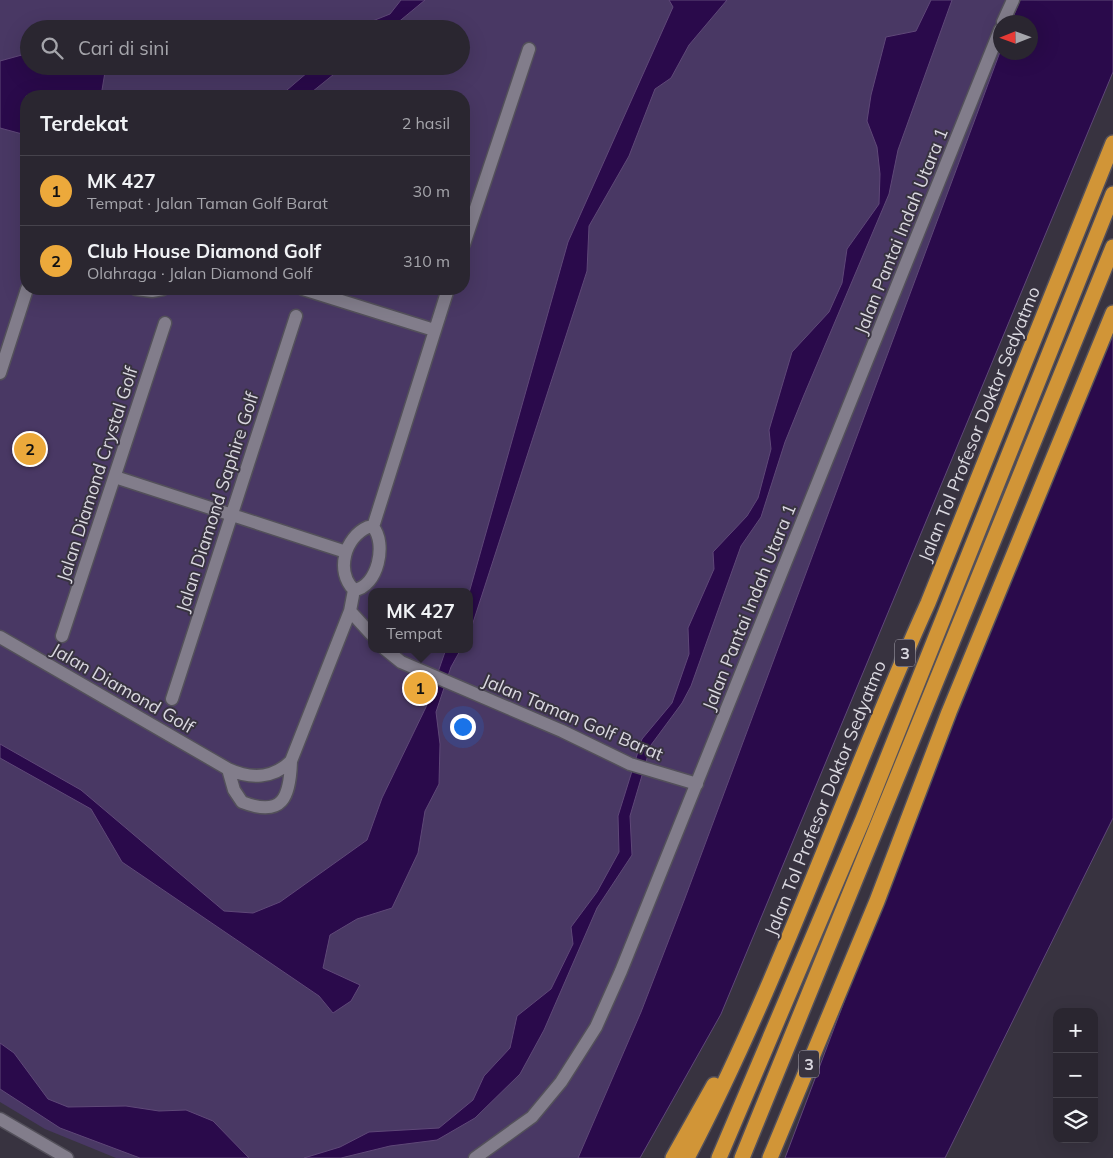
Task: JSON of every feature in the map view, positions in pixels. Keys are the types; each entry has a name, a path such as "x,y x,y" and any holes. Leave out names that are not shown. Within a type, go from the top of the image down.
{"highway":[{"name":"Jalan Tol Profesor Doktor Sedyatmo","path":"687,1158 726,1083 769,983 901,662 928,603 1113,142"},
{"name":"3","path":"719,1158 863,820 1113,194"},
{"name":"3","path":"742,1158 1113,247"},
{"name":"3","path":"770,1158 874,909 949,712 1113,313"},
{"path":"672,1158 769,983"}],"street":[{"path":"1007,15 1012,0"},
{"name":"Jalan Pantai Indah Utara 1","path":"474,1158 532,1117 561,1082 596,1027 622,971 993,47"},
{"path":"470,226 529,49"},
{"path":"0,373 25,295"},
{"path":"323,295 434,330"},
{"path":"373,527 446,295"},
{"name":"Jalan Diamond Saphire Golf","path":"172,699 296,316"},
{"name":"Jalan Diamond Crystal Golf","path":"62,636 165,323"},
{"path":"114,477 346,552"},
{"path":"228,769 234,790 242,802 262,807 272,806 283,802 288,794 291,761 350,611 354,590 345,576 343,565 346,552 360,531 373,527"},
{"path":"354,590 360,589 368,582 377,566 380,543 378,532 373,527"},
{"path":"350,611 368,631"},
{"name":"Jalan Diamond Golf","path":"0,637 228,769 253,777 277,772 291,761"},
{"name":"Jalan Taman Golf Barat","path":"389,653 394,658 419,670 562,732 630,764 697,784"},
{"path":"0,1119 50,1154 67,1158"}],"shaded area":[{"path":"0,0 1020,0 1014,15 993,15 993,60 997,60 685,898 641,1012 578,1158 116,1158 45,1129 0,1102"},
{"path":"401,0 425,0 401,20 375,20 390,14"},
{"path":"669,0 727,0 689,45 671,78 655,89 629,156 589,226 587,271 473,623 473,588 470,588 568,242 673,7"},
{"path":"931,0 952,0 898,150 889,194 785,442 761,517 741,546 691,686 682,703 651,745 630,816 632,855 597,908 544,1030 520,1074 475,1118 437,1140 390,1146 341,1158 304,1158 340,1147 369,1132 439,1128 473,1100 484,1076 510,1048 517,1016 551,989 573,944 571,927 597,892 619,852 618,816 642,739 672,703 689,654 688,628 714,569 713,552 747,516 758,498 771,449 769,430 792,352 829,312 842,283 847,249 879,204 880,174 877,147 867,121 871,95 886,37 916,31"},
{"path":"1020,0 1113,0 1113,72 721,1014 640,1158 578,1158 641,1012 685,898 997,60 1038,60 1038,15 1014,15"},
{"path":"20,55 20,75 104,75 102,90 20,90 20,133 0,128 0,61"},
{"path":"304,75 333,75 314,90 287,90"},
{"path":"1113,325 1113,818 945,1158 785,1158 906,838"},
{"path":"445,653 459,653 451,667 436,712 440,744 439,784 425,811 418,853 392,908 357,919 330,935 323,968 360,985 351,1001 333,1013 319,996 122,862 91,809 0,758 0,744 81,790 224,911 253,913 280,902 367,840 382,798 426,707"},
{"path":"0,1043 14,1053 48,1099 68,1107 126,1106 159,1111 186,1110 213,1121 249,1158 140,1158 60,1128 0,1089"}],"place":[{"name":"Club House Diamond Golf","path":"30,449"},
{"name":"MK 427","path":"420,688"}]}
